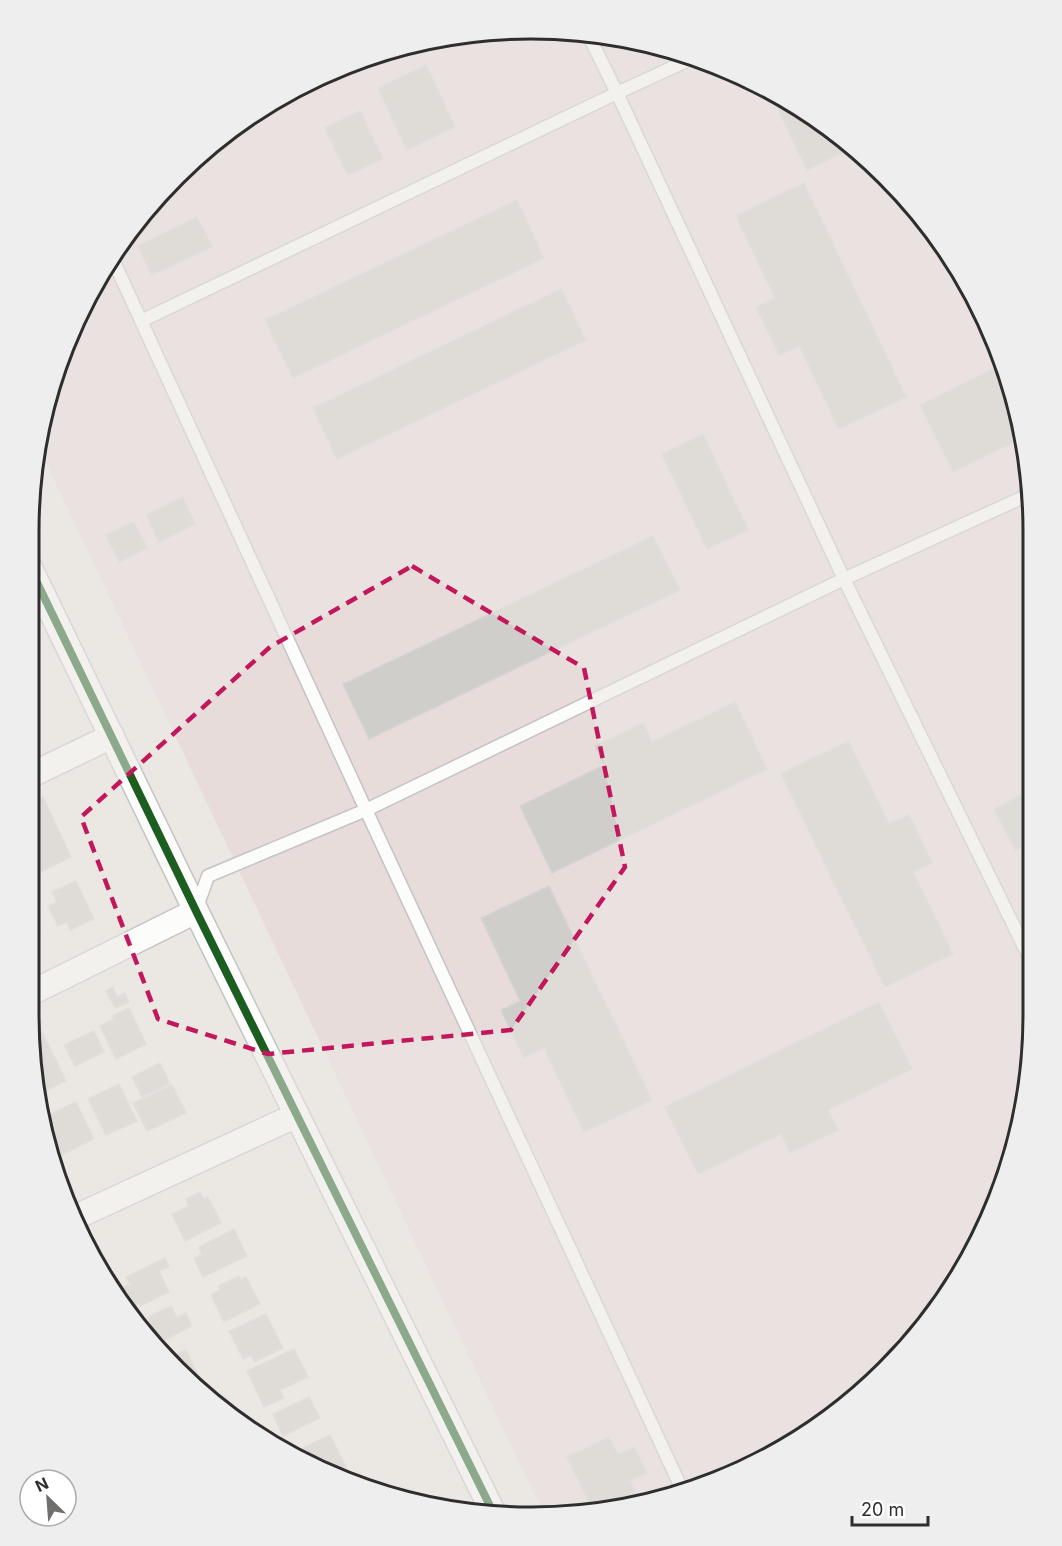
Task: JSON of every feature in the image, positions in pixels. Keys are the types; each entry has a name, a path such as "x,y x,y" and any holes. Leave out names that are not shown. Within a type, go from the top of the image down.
{"street":[{"path":"39,588 490,1505"},
{"path":"39,771 112,736"},
{"path":"39,989 196,911"},
{"path":"81,1214 297,1115"}],"lane":[{"path":"592,43 844,579 1023,943"},
{"path":"141,321 682,63"},
{"path":"116,267 679,1484"},
{"path":"196,911 208,876 366,810 844,579 1022,498"}],"highlighted area":[{"path":"412,566 584,668 625,867 511,1030 268,1054 158,1019 81,817 270,647"}],"shaded area":[{"path":"531,39 595,43 627,48 719,76 777,105 804,122 831,141 879,183 921,231 940,258 957,285 986,343 1014,435 1022,499 1023,531 1022,1047 1014,1111 1006,1142 986,1203 972,1233 940,1288 901,1339 855,1385 804,1424 749,1456 689,1481 627,1498 540,1507 44,459 48,435 65,373 76,343 105,285 141,231 183,183 207,161 231,141 285,105 343,76 435,48 499,40"}],"building":[{"path":"426,65 455,127 407,150 378,88"},
{"path":"776,104 844,152 807,170"},
{"path":"360,111 383,159 348,175 325,128"},
{"path":"804,183 906,397 839,429 799,346 779,355 756,307 775,298 736,216"},
{"path":"517,200 544,258 293,378 265,320"},
{"path":"197,217 212,247 152,275 138,246"},
{"path":"561,289 586,340 337,459 313,408"},
{"path":"995,368 1015,441 953,472 920,405"},
{"path":"703,434 748,530 707,549 662,454"},
{"path":"183,497 195,524 159,542 146,515"},
{"path":"134,522 147,548 119,562 106,535"},
{"path":"653,536 680,590 369,739 343,684"},
{"path":"735,702 767,769 552,873 520,806 604,765 595,746 643,723 652,742"},
{"path":"848,741 889,824 909,815 932,863 913,872 953,954 885,987 781,774"},
{"path":"1023,794 1023,846 1015,850 994,809"},
{"path":"43,797 71,857 39,873 39,799"},
{"path":"76,881 94,919 70,930 67,922 58,926 48,906 57,902 52,892"},
{"path":"549,886 652,1100 584,1132 544,1048 524,1058 501,1010 520,1001 481,918"},
{"path":"113,987 117,997 125,993 129,1002 115,1008 106,991"},
{"path":"879,1002 912,1069 828,1110 838,1130 790,1153 781,1134 698,1174 665,1107"},
{"path":"129,1008 146,1044 116,1059 100,1026 114,1019 112,1016"},
{"path":"94,1031 104,1052 75,1066 64,1045"},
{"path":"42,1032 66,1081 45,1091 40,1047 40,1033"},
{"path":"160,1063 170,1084 142,1097 132,1077"},
{"path":"119,1084 137,1121 106,1135 88,1099"},
{"path":"172,1085 186,1113 147,1131 133,1103"},
{"path":"76,1102 94,1139 62,1155 49,1115"},
{"path":"200,1192 204,1199 208,1197 221,1223 185,1241 172,1214 189,1206 186,1199"},
{"path":"234,1229 247,1256 203,1277 194,1258 202,1255 199,1247"},
{"path":"165,1258 169,1267 159,1271 169,1292 140,1306 139,1303 134,1305 122,1288 130,1284 126,1277"},
{"path":"239,1276 241,1280 246,1277 260,1304 224,1322 211,1295 220,1290 218,1286"},
{"path":"171,1306 177,1318 186,1313 192,1326 163,1341 148,1317"},
{"path":"266,1314 283,1348 255,1362 251,1355 243,1359 229,1331"},
{"path":"294,1349 308,1377 280,1390 284,1398 264,1407 247,1371"},
{"path":"186,1350 200,1378 183,1363 175,1354"},
{"path":"309,1397 320,1418 283,1436 273,1414"},
{"path":"330,1435 346,1467 341,1469 300,1449"},
{"path":"609,1437 618,1455 634,1447 647,1473 630,1481 635,1492 622,1499 589,1504 567,1457"}],"cycle path":[{"path":"39,587 196,911 490,1505"}]}
